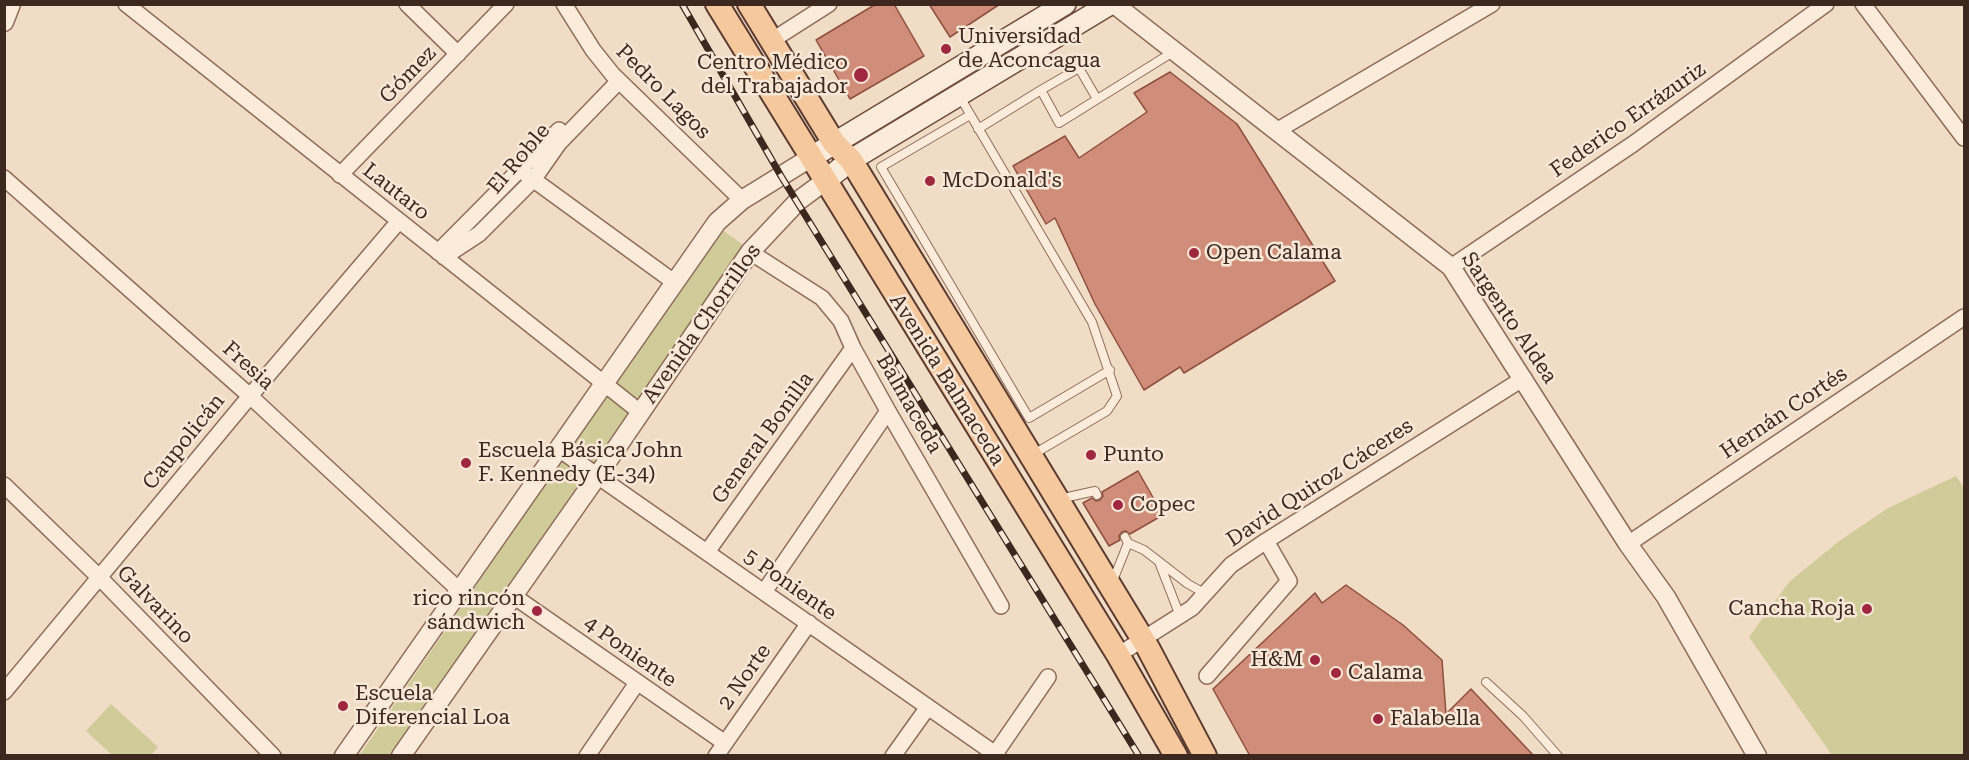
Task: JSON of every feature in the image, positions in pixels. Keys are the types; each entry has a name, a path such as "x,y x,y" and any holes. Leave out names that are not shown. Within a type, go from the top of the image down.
{"main road":[{"name":"Avenida Balmaceda","path":"717,4 1118,655 1176,756"},
{"name":"Avenida Balmaceda","path":"749,4 834,143 851,160 1142,638 1205,756"},
{"path":"810,158 1065,4"},
{"name":"Avenida Chorrillos","path":"825,181 851,160 1112,4"}],"street":[{"path":"4,22 11,4"},
{"name":"Lautaro","path":"126,4 640,412"},
{"path":"407,4 458,54"},
{"name":"Gómez","path":"340,175 506,4"},
{"name":"Pedro Lagos","path":"564,4 593,51 616,78 742,200"},
{"path":"771,41 829,4"},
{"name":"Sargento Aldea","path":"1112,4 1278,130 1451,267 1628,544 1666,597 1757,756"},
{"path":"1278,130 1492,4"},
{"name":"Federico Errázuriz","path":"1451,267 1633,144 1827,4"},
{"path":"1863,4 1965,138"},
{"name":"El Roble","path":"441,254 520,170 616,78"},
{"name":"El Roble","path":"441,254 478,234 534,180 559,143 616,78"},
{"path":"344,756 717,222 742,200 810,158"},
{"path":"520,170 674,282"},
{"name":"Fresia","path":"4,178 250,396 459,590"},
{"name":"Avenida Chorrillos","path":"401,756 750,252 798,201 825,181"},
{"name":"Caupolicán","path":"4,692 399,221"},
{"name":"Balmaceda","path":"750,252 822,298 841,321 853,348 888,411 1001,606"},
{"name":"Hernán Cortés","path":"1628,544 1965,317"},
{"name":"General Bonilla","path":"707,552 853,348"},
{"name":"David Quiroz Cáceres","path":"1118,655 1180,616 1206,594 1231,565 1266,541 1524,378"},
{"path":"764,592 888,411"},
{"name":"5 Poniente","path":"559,448 996,755"},
{"name":"Galvarino","path":"4,485 100,578 273,756"},
{"path":"1206,676 1289,581 1266,541"},
{"name":"4 Poniente","path":"512,596 637,683 721,749"},
{"name":"2 Norte","path":"721,749 809,623"},
{"path":"996,755 1048,677"},
{"path":"587,756 637,683"},
{"path":"893,756 928,707"}],"lane":[{"path":"1041,90 1059,123 1175,51"},
{"path":"978,129 1079,68 1097,99"},
{"path":"959,96 1092,322 1118,396 1107,411 1031,455"},
{"path":"970,115 881,167 1029,418 1110,370"},
{"path":"1057,499 1095,491 1097,495"},
{"path":"1111,587 1126,540 1206,594"},
{"path":"1158,561 1180,616"},
{"path":"1486,682 1523,716 1558,756"}],"shaded area":[{"path":"721,229 746,247 390,755 359,756"},
{"name":"Cancha Roja","path":"1956,476 1964,488 1964,755 1832,755 1749,637 1789,582 1838,542 1888,508"},
{"path":"111,704 158,747 151,755 112,755 86,731"}],"building":[{"path":"876,4 894,4 924,56 850,99 816,40"},
{"path":"929,4 1000,4 950,37"},
{"name":"Open Calama","path":"1170,72 1237,124 1335,281 1184,373 1180,367 1144,390 1095,304 1055,218 1046,224 1013,166 1065,136 1079,158 1147,112 1134,93"},
{"path":"1138,471 1163,515 1130,534 1126,531 1122,532 1119,536 1120,540 1109,546 1083,503 1092,498 1096,501 1100,500 1103,496 1102,492"},
{"name":"Calama","path":"1346,585 1403,625 1442,660 1446,714 1471,689 1534,756 1250,756 1213,689 1315,593 1322,603"}],"railway":[{"path":"682,4 781,176 1139,756"}],"place":[{"name":"Universidad de Aconcagua","path":"946,49"},
{"name":"Centro Médico del Trabajador","path":"861,75"},
{"name":"McDonald's","path":"930,181"},
{"name":"Open Calama","path":"1194,253"},
{"name":"Punto","path":"1091,455"},
{"name":"Escuela Básica John F. Kennedy (E-34)","path":"466,463"},
{"name":"Copec","path":"1118,505"},
{"name":"Cancha Roja","path":"1867,609"},
{"name":"rico rincón sándwich","path":"537,611"},
{"name":"H&M","path":"1315,660"},
{"name":"Calama","path":"1336,673"},
{"name":"Escuela Diferencial Loa","path":"343,706"},
{"name":"Falabella","path":"1378,719"}]}
